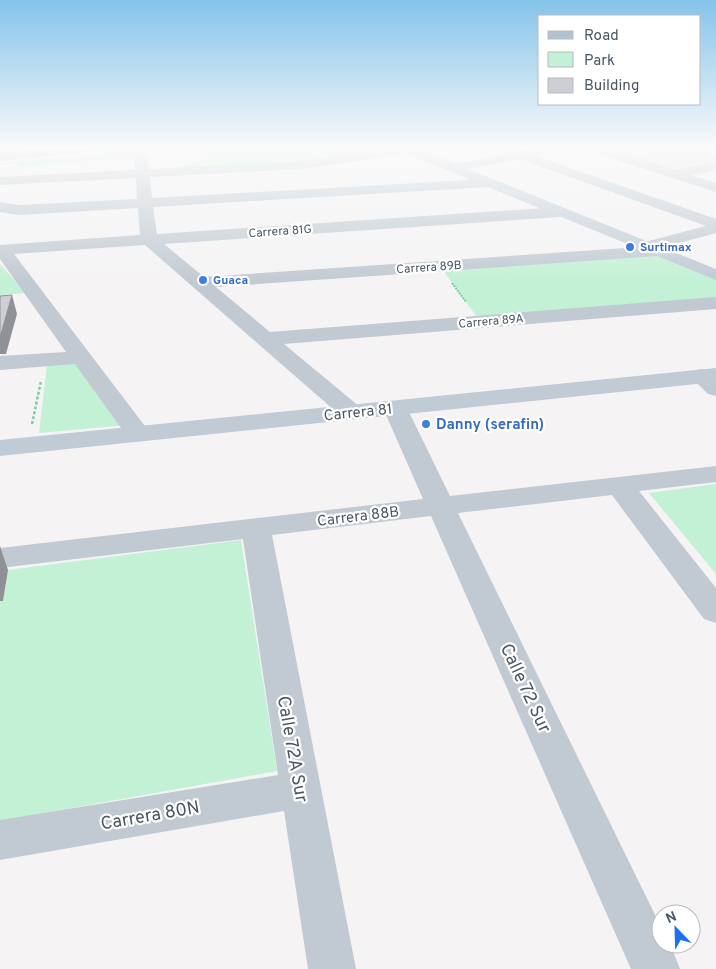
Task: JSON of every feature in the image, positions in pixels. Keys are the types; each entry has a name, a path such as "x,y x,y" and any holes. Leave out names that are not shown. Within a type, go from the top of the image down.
{"street":[{"path":"144,192 149,240 351,412"},
{"path":"0,206 19,210 145,203 248,192"},
{"path":"361,192 379,224"},
{"path":"511,192 716,275"},
{"path":"627,192 716,224"},
{"name":"Carrera 81G","path":"1,250 560,212"},
{"name":"Carrera 89B","path":"200,283 440,267 652,249 716,228"},
{"path":"1,250 27,297 81,357 138,434"},
{"name":"Carrera 89A","path":"265,339 716,303"},
{"path":"0,363 81,357"},
{"name":"Carrera 81","path":"0,448 351,412 711,380"},
{"name":"Calle 72 Sur","path":"395,408 656,969"},
{"name":"Carrera 88B","path":"0,558 716,474"},
{"path":"618,485 716,611"},
{"name":"Calle 72A Sur","path":"256,528 332,969"},
{"name":"Carrera 80N","path":"0,840 300,790"}],"path":[{"path":"440,267 480,322"},
{"path":"31,430 46,360"}],"green space":[{"path":"654,253 716,279 716,298 477,317 442,269"},
{"path":"0,264 26,293 0,295"},
{"path":"79,362 127,425 39,433 47,365"},
{"path":"716,484 716,574 649,493"},
{"path":"241,540 277,771 0,821 0,601 3,600 8,570"}],"building":[{"path":"12,295 1,334 0,334 0,296"}],"place":[{"name":"Surtimax","path":"630,247"},
{"name":"Guaca","path":"203,280"},
{"name":"Danny (serafin)","path":"426,424"}]}
